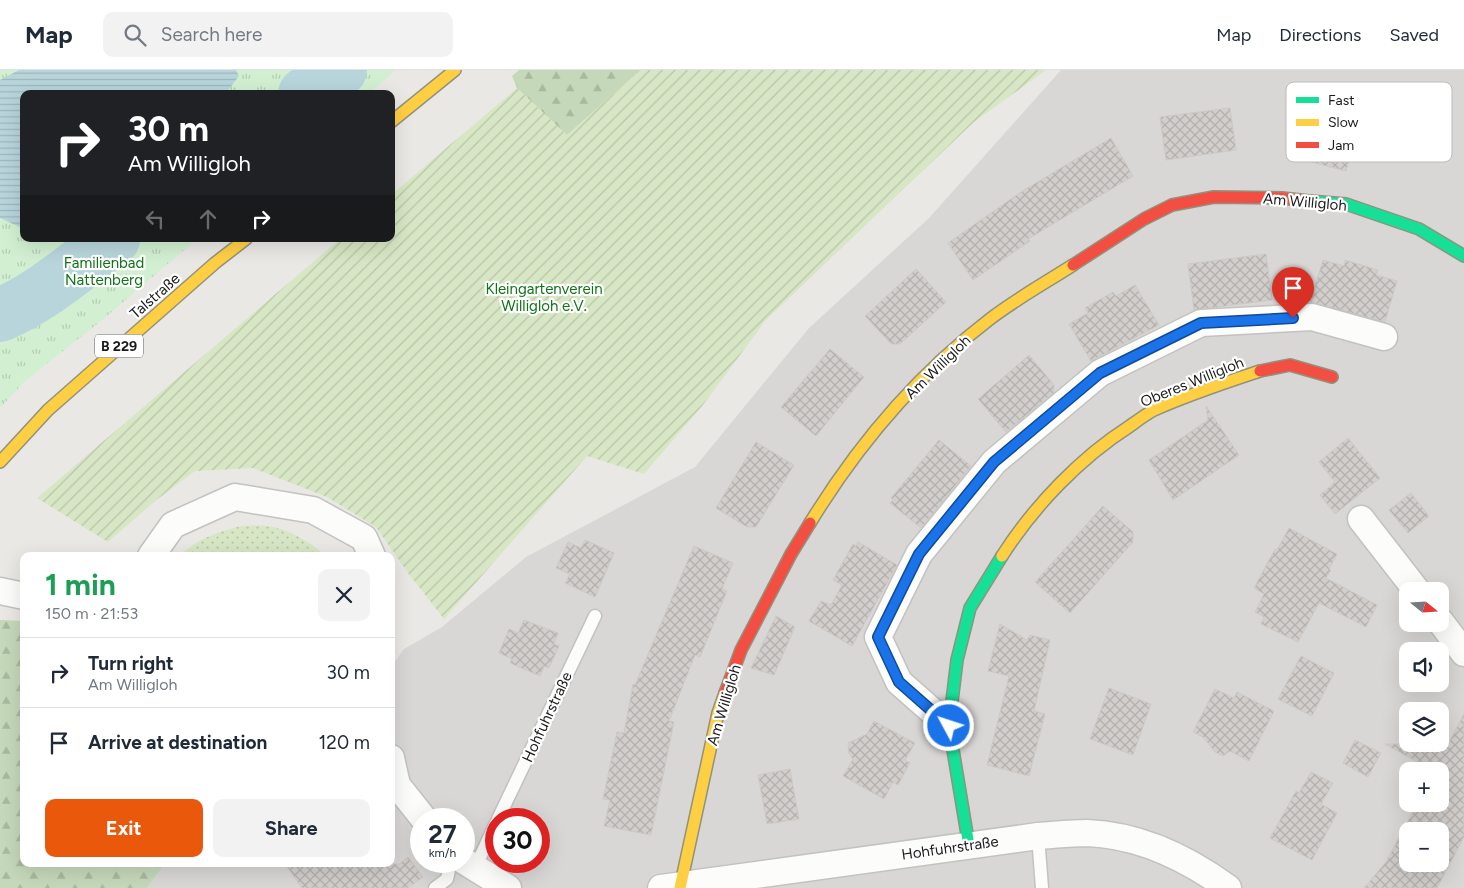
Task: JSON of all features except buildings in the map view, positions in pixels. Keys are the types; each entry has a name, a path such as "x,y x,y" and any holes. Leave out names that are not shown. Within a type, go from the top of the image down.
{"street":[{"path":"395,119 455,70"},
{"name":"Am Willigloh","path":"674,887 718,713 741,650 791,554 819,508 860,451 894,410 945,356 991,318 1144,219 1172,205 1214,197 1282,198 1346,204 1419,229 1464,256"},
{"name":"Talstraße","path":"0,462 48,410 193,282 242,242"},
{"path":"949,726 899,682 878,637 919,554 994,462 1100,373 1201,323 1312,317 1384,337"},
{"name":"Oberes Willigloh","path":"969,846 949,726 957,660 970,608 1015,536 1067,476 1108,440 1151,412 1217,385 1266,369 1290,365 1332,377"},
{"path":"154,552 173,525 235,497 313,510 364,538 370,552"},
{"path":"1361,518 1410,582"},
{"path":"0,591 20,595"},
{"path":"1449,632 1464,652"},
{"path":"395,775 397,784 416,808"},
{"name":"Hohfuhrstraße","path":"674,887 1038,836 1087,833 1124,837 1159,848 1202,870 1228,888"},
{"path":"475,870 508,888"}],"lane":[{"name":"Hohfuhrstraße","path":"503,808 595,616"},
{"path":"475,848 485,836"},
{"path":"1038,836 1042,888"},
{"path":"435,888 453,873"}],"shaded area":[{"path":"1061,70 1464,70 1464,888 147,888 163,867 395,867 395,661 404,649 442,627 526,557 695,467 809,328 929,218"}],"green space":[{"name":"Familienbad Nattenberg","path":"0,70 396,70 373,90 20,90 20,242 193,242 101,321 25,381 0,408"},
{"path":"519,70 641,70 567,135 517,88 512,76"},
{"name":"Kleingartenverein Willigloh e.V.","path":"641,70 1046,70 974,122 766,320 703,405 644,474 587,456 444,619 408,573 376,527 327,497 253,468 195,471 155,501 108,542 37,498 336,242 395,242 395,192 517,88 567,135"},
{"path":"242,526 274,527 306,541 321,552 184,552 193,545 225,530"},
{"path":"0,620 20,621 20,867 163,867 147,888 0,888"}],"water":[{"path":"19,70 236,70 239,76 228,90 20,90 20,227 0,218 0,80"}],"waterway":[{"path":"311,90 340,70"},
{"path":"0,315 45,290 109,242"}],"traffic: fast":[{"path":"1309,201 1346,204 1419,229 1464,256"},
{"path":"969,846 949,726 957,660 970,608 1002,556"}],"traffic: slow":[{"path":"395,119 455,70"},
{"path":"0,462 48,410 215,263 242,242"},
{"path":"810,523 828,494 869,439 914,387 938,363 990,319 1073,265"},
{"path":"1002,556 1043,501 1076,468 1111,439 1152,411 1192,394 1260,371"},
{"path":"680,888 718,713 725,693"}],"traffic: jam":[{"path":"1073,265 1144,219 1172,205 1214,197 1282,198 1309,201"},
{"path":"1260,371 1290,365 1332,377"},
{"path":"725,693 741,650 791,554 810,523"}],"route":[{"path":"949,726 899,682 878,637 919,554 994,462 1100,373 1201,323 1293,318"}]}
